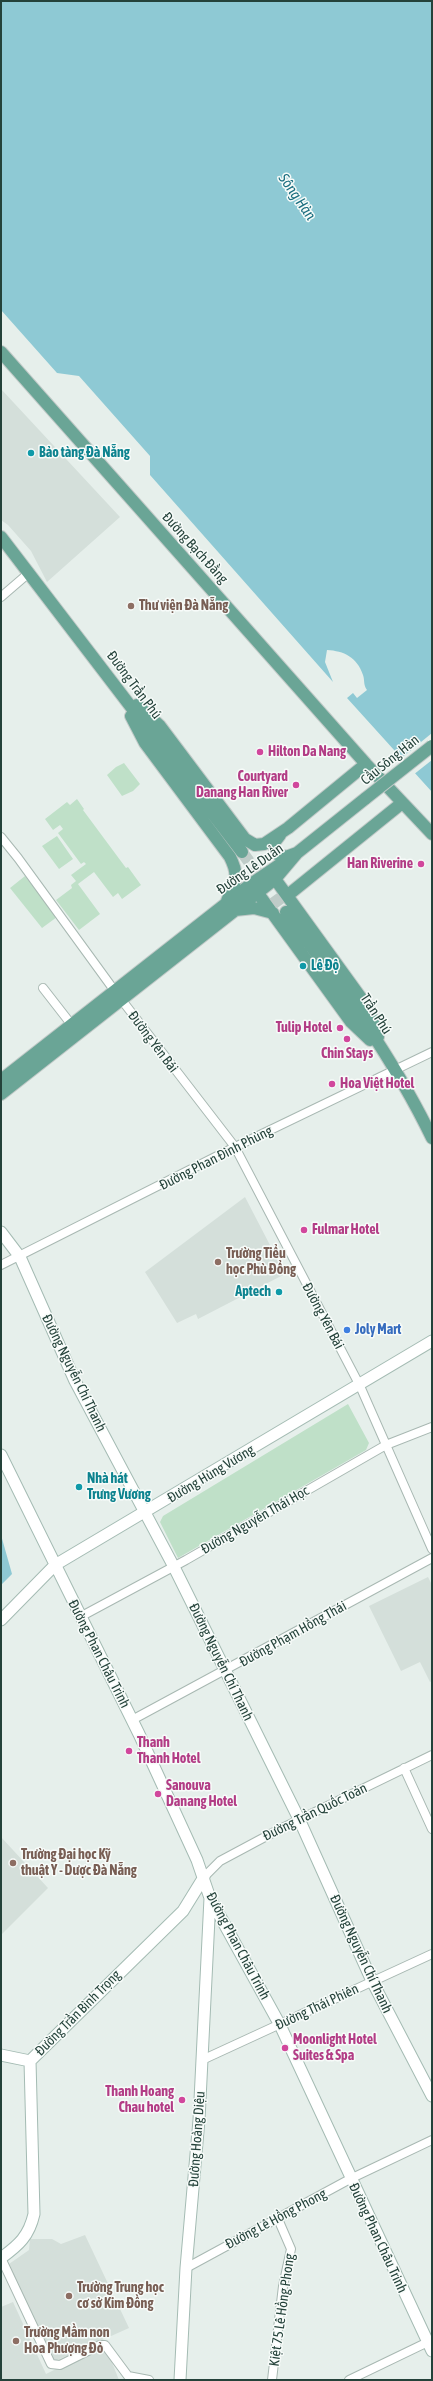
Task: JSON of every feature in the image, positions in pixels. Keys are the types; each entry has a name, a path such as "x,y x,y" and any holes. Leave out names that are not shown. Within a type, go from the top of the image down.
{"main road":[{"name":"Đường Bạch Đằng","path":"1,352 366,764 432,834"},
{"name":"Đường Trần Phú","path":"1,537 30,572 242,852"},
{"path":"113,683 160,726 250,843 264,844 288,828"},
{"path":"113,683 145,742 230,858 236,869 236,878 228,908 263,909 273,913"},
{"name":"Cầu Sông Hàn","path":"297,853 432,746"},
{"path":"297,853 281,857 273,848 276,838 366,764"},
{"path":"288,895 402,803"},
{"name":"Đường Lê Duẩn","path":"1,1094 118,995 228,908 269,870 297,853"},
{"name":"Đường Lê Duẩn","path":"228,908 257,892 275,879 297,853"},
{"path":"275,879 369,1009 384,1054"},
{"path":"257,892 351,1022 384,1054"},
{"name":"Trần Phú","path":"286,912 344,992 395,1071 432,1138"},
{"name":"Đường Lê Duẩn","path":"1,1080 71,1024 118,995"}],"street":[{"path":"1,597 30,572"},
{"name":"Đường Yên Bái","path":"1,838 23,864 118,995 235,1147 360,1386 432,1549"},
{"path":"43,988 71,1024"},
{"name":"Đường Phan Đình Phùng","path":"1,1265 20,1257 235,1147 432,1052"},
{"name":"Đường Nguyễn Chí Thanh","path":"1,1232 20,1257 75,1381 174,1567 224,1671 299,1819 372,1981 432,2096"},
{"name":"Đường Hùng Vương","path":"1,1620 55,1565 360,1386 432,1341"},
{"name":"Đường Nguyễn Thái Học","path":"80,1617 174,1567 386,1445 432,1427"},
{"name":"Đường Phan Châu Trinh","path":"1,1455 132,1720 204,1878 210,1898 228,1927 280,2025 350,2179 430,2344"},
{"name":"Đường Phạm Hồng Thái","path":"132,1720 432,1558"},
{"name":"Đường Trần Quốc Toản","path":"204,1878 220,1861 299,1819 432,1755"},
{"path":"404,1768 432,1829"},
{"name":"Đường Trần Bình Trọng","path":"1,2258 17,2246 31,2227 34,2214 30,2061 183,1910 204,1878"},
{"name":"Đường Hoàng Diệu","path":"180,2380 186,2268 202,2060 210,1898"},
{"path":"209,1931 228,1927"},
{"name":"Đường Thái Phiên","path":"202,2060 432,1954"},
{"path":"1,2056 30,2061"},
{"name":"Đường Lê Hồng Phong","path":"186,2268 350,2179 432,2140"},
{"name":"Kiệt 75 Lê Hồng Phong","path":"272,2380 283,2286 291,2249 278,2219"},
{"path":"1,2258 51,2364 60,2365 100,2345 105,2345 128,2376 149,2380"},
{"path":"349,2380 430,2344"}],"shaded area":[{"name":"Bảo tàng Đà Nẵng","path":"1,389 120,517 47,582 31,551 8,525 1,520"},
{"name":"Trường Tiểu học Phù Đổng","path":"245,1197 285,1274 198,1319 196,1314 177,1323 145,1272"},
{"path":"428,1577 432,1585 432,1681 430,1682 420,1662 401,1671 369,1606"},
{"name":"Trường Đại học Kỹ thuật Y - Dược Đà Nẵng","path":"1,1837 48,1888 2,1934 1,1933"},
{"name":"Trường Trung học cơ sở Kim Đồng","path":"85,2235 129,2328 53,2362 9,2264 29,2250 30,2239 52,2239 61,2244"},
{"name":"Trường Mầm non Hoa Phượng Đỏ","path":"13,2302 46,2374 90,2352 107,2350 119,2380 2,2380 1,2307"}],"green space":[{"path":"124,763 140,784 133,791 122,796 107,775 116,767"},
{"path":"77,799 84,809 83,810 126,868 128,867 141,885 122,899 118,893 113,897 94,872 78,884 100,914 79,930 56,900 72,888 71,885 76,881 71,875 86,864 84,862 81,864 58,833 63,829 60,825 53,830 45,819 67,802 70,805"},
{"path":"57,836 73,859 59,869 42,846"},
{"path":"25,876 57,917 42,928 10,888"},
{"path":"348,1404 369,1443 366,1450 178,1558 160,1522 163,1516"}],"water":[{"name":"Sông Hàn","path":"1,1 432,1 432,792 347,698 353,693 357,698 367,690 363,675 353,659 339,652 327,650 325,662 333,682 150,475 150,456 79,376 57,373 1,310"},
{"path":"1,1535 12,1574 1,1585"}],"pier":[{"path":"432,733 432,760 413,775 399,760"}],"tunnel":[{"path":"242,852 286,912"}],"place":[{"name":"Bảo tàng Đà Nẵng","path":"31,453"},
{"name":"Thư viện Đà Nẵng","path":"131,606"},
{"name":"Hilton Da Nang","path":"260,752"},
{"name":"Courtyard Danang Han River","path":"296,785"},
{"name":"Han Riverine","path":"421,864"},
{"name":"Lê Độ","path":"303,966"},
{"name":"Tulip Hotel","path":"340,1028"},
{"name":"Chin Stays","path":"347,1039"},
{"name":"Hoa Việt Hotel","path":"332,1084"},
{"name":"Fulmar Hotel","path":"304,1230"},
{"name":"Trường Tiểu học Phù Đổng","path":"218,1262"},
{"name":"Aptech","path":"279,1292"},
{"name":"Joly Mart","path":"347,1330"},
{"name":"Nhà hát Trưng Vương","path":"79,1487"},
{"name":"Thanh Thanh Hotel","path":"129,1751"},
{"name":"Sanouva Danang Hotel","path":"158,1794"},
{"name":"Trường Đại học Kỹ thuật Y - Dược Đà Nẵng","path":"13,1863"},
{"name":"Moonlight Hotel Suites & Spa","path":"285,2048"},
{"name":"Thanh Hoang Chau hotel","path":"182,2100"},
{"name":"Trường Trung học cơ sở Kim Đồng","path":"69,2296"},
{"name":"Trường Mầm non Hoa Phượng Đỏ","path":"16,2341"}]}
